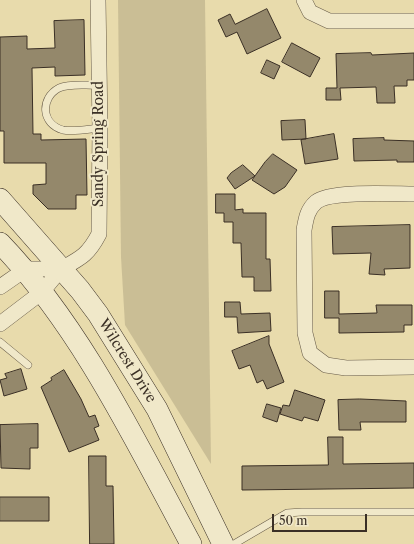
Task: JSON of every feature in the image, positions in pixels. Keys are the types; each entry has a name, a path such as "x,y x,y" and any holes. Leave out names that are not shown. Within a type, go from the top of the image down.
{"main road":[{"name":"Wilcrest Drive","path":"0,199 80,290 98,314 157,409 223,544"},
{"path":"0,243 26,269 72,334 126,422 191,544"}],"street":[{"name":"Sandy Spring Road","path":"0,324 42,292 61,269 82,258 91,249 99,234 100,128 98,0"},
{"path":"304,0 310,12 329,21 414,21"},
{"path":"414,194 332,195 317,202 307,214 304,230 305,333 310,353 326,364 346,368 414,367"},
{"name":"Sandy Spring Road","path":"26,269 61,269"},
{"path":"0,287 26,269"}],"lane":[{"path":"99,85 68,86 59,88 50,96 45,106 46,116 52,124 63,130 100,128"},
{"path":"0,342 28,365"},
{"path":"234,544 287,513 414,512"}],"shaded area":[{"path":"118,0 205,0 211,464 125,325 121,257"}],"building":[{"path":"267,9 281,38 247,54 237,32 226,37 218,20 230,14 235,24"},
{"path":"84,20 85,75 55,76 55,67 32,68 33,134 41,134 41,140 86,139 87,195 76,195 76,209 48,209 33,194 33,185 46,184 46,163 4,163 4,131 0,131 0,37 27,36 27,49 55,48 54,21"},
{"path":"292,43 320,58 310,77 282,62"},
{"path":"371,53 372,55 414,53 414,80 407,80 407,86 394,86 395,103 377,103 376,87 340,88 341,100 326,100 326,88 337,88 336,54"},
{"path":"267,60 280,66 274,79 261,73"},
{"path":"305,120 306,139 282,140 281,121"},
{"path":"334,134 338,159 305,164 301,140"},
{"path":"384,138 384,140 414,141 414,162 397,162 397,160 354,161 353,139"},
{"path":"273,154 297,170 285,187 274,194 252,180"},
{"path":"243,165 255,176 235,189 227,178 231,173"},
{"path":"216,194 235,194 235,210 243,209 243,213 266,213 266,259 270,259 271,291 254,291 254,277 242,277 241,243 233,243 233,222 224,222 224,213 216,213"},
{"path":"410,225 410,268 384,269 385,275 369,274 371,253 333,254 332,227"},
{"path":"325,291 339,291 339,314 377,313 376,305 412,305 412,325 404,325 404,332 339,333 339,318 325,318"},
{"path":"225,302 240,302 241,314 270,313 271,331 238,333 237,317 225,317"},
{"path":"269,336 269,344 284,382 267,389 263,380 257,383 250,365 239,369 232,351"},
{"path":"21,369 27,389 4,396 0,380 7,378 5,374"},
{"path":"64,370 81,399 89,417 95,415 99,426 94,428 99,440 69,452 41,387 52,380 51,378"},
{"path":"295,390 325,400 318,421 304,417 302,421 280,414 283,405 289,406"},
{"path":"360,399 406,401 406,422 360,422 361,430 339,430 338,400"},
{"path":"267,404 281,408 277,422 263,417"},
{"path":"38,424 38,448 30,448 30,469 1,468 0,425"},
{"path":"328,437 343,437 343,464 414,463 414,488 242,490 242,466 328,465"},
{"path":"89,456 106,456 106,486 113,486 114,544 90,544"},
{"path":"0,497 49,497 49,521 0,521"}]}
